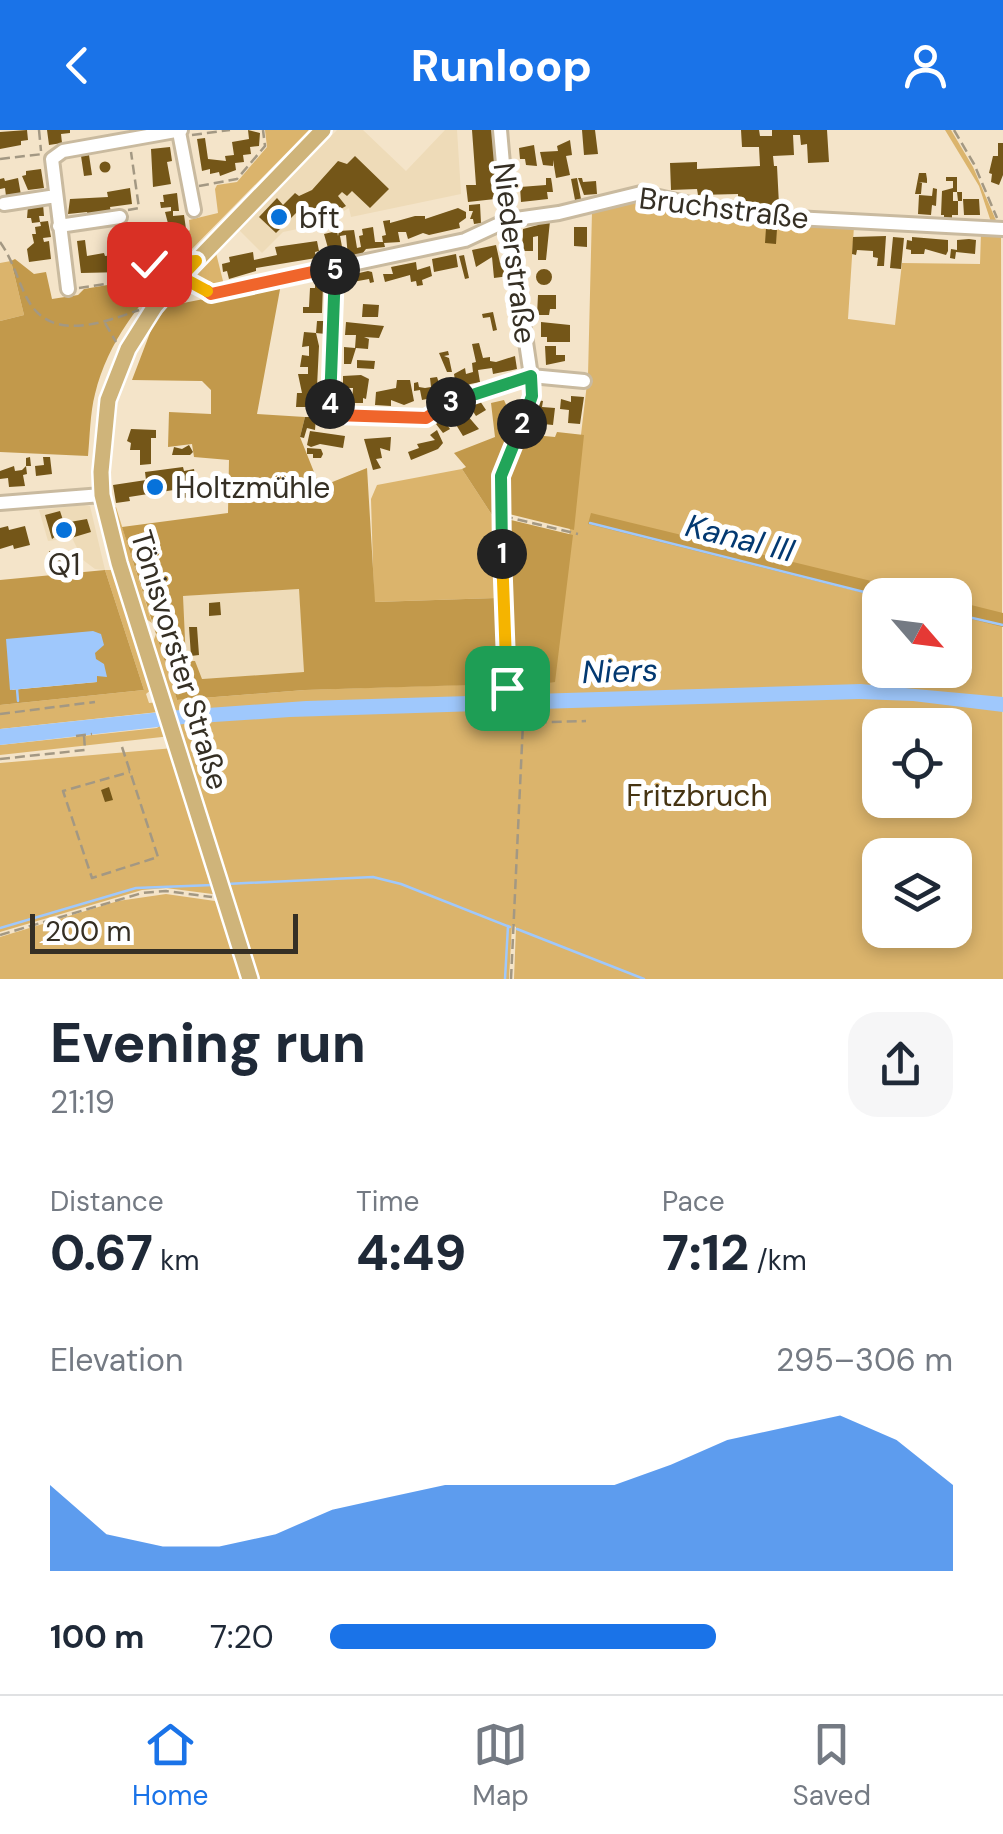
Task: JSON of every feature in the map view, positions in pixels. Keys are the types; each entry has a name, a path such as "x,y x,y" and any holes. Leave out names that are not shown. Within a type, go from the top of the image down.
{"main road":[{"name":"Tönisvorster Straße","path":"250,979 119,562 102,495 102,447 108,400 128,350 155,306 323,130"}],"street":[{"name":"Niederstraße","path":"501,130 508,220 531,376 532,396 518,434"},
{"path":"68,289 52,159 63,151 180,133 194,210"},
{"name":"Bruchstraße","path":"181,277 211,294 465,240 508,220 559,213 641,192 739,215 1002,229"},
{"path":"4,204 56,196"},
{"path":"60,226 120,217"},
{"path":"335,267 330,406 334,415 426,418 454,400 531,376 584,381"},
{"path":"0,503 102,495"}],"path":[{"path":"0,159 42,153 39,130"},
{"path":"180,133 230,130"},
{"path":"189,188 237,180 265,146 263,130"},
{"path":"954,130 974,164 1002,229"},
{"path":"120,217 119,211 138,208 129,140"},
{"path":"0,242 13,260 30,303 47,322 72,326 104,322 155,306"},
{"path":"68,289 118,282 149,264 196,261"},
{"path":"104,322 119,346"},
{"path":"507,688 501,476 518,434"},
{"path":"501,516 578,534"},
{"path":"0,714 96,702"},
{"path":"511,979 523,722 586,721"},
{"path":"76,736 92,734"},
{"path":"0,758 85,750 84,735"},
{"path":"122,747 158,857 92,878 63,791 130,772"},
{"path":"0,935 142,893 166,891 224,897"}],"shaded area":[{"path":"337,130 363,130 406,171 445,130 457,130 461,194 351,217 349,208 322,224 283,232 262,253 239,230"},
{"path":"15,259 34,274 46,272 52,299 119,283 150,265 177,263 139,307 108,357 93,401 88,456 0,452 0,321 24,315 11,261"},
{"path":"281,284 257,414 305,417 300,437 320,487 367,468 375,602 496,598 494,518 454,453 495,437 491,403 504,400 508,409 523,406 523,383 527,384 523,410 499,480 503,684 305,690 177,700 122,527 228,513 229,460 194,457 192,444 168,447 169,412 211,414 211,390 202,381 132,380 153,325 168,306","holes":["299,589 304,672 202,679 195,661 186,661 183,596"]},
{"path":"557,432 584,435 574,530 509,514 503,495 506,474 523,434 555,437"},
{"path":"90,506 105,570 95,569 83,560 72,538 48,541 39,510"},
{"path":"591,513 862,579 862,592 588,524"},
{"path":"511,520 573,535 555,682 547,686 511,684 506,524"},
{"path":"105,570 144,690 0,705 0,580","holes":["101,634 94,652 97,682 11,690"]},
{"path":"299,589 305,672 201,679 186,662 182,596"},
{"path":"972,605 1003,613 1003,627 972,619"}],"green space":[{"path":"265,130 309,130 185,256 162,259 160,245 170,244 190,230 189,220 218,213 217,185 237,182 267,147"},
{"path":"945,130 951,130 973,167 998,225 992,225 979,186"},
{"name":"Fritzbruch","path":"642,197 854,226 848,319 895,325 902,263 980,264 981,233 1001,235 1003,979 514,979 516,927 512,925 509,979 255,979 220,895 166,888 142,890 0,932 0,763 174,748 180,735 0,755 0,745 157,728 177,710 0,729 0,705 144,690 105,570 114,570 154,687 146,694 149,703 168,701 152,645 156,634 177,700 305,690 552,682 588,375 592,212"},
{"path":"216,253 224,285 207,285 196,273"},
{"path":"11,261 24,315 0,321 0,263"},
{"path":"462,469 494,518 496,598 374,602 371,499 377,485"},
{"path":"116,507 152,623 143,617 113,509"},
{"path":"166,894 222,902 245,979 0,979 0,937 118,901"}],"water":[{"path":"93,631 101,634 104,645 95,653 96,659 104,664 107,677 97,676 97,682 10,690 6,639"},
{"path":"861,684 862,688 1003,697 1003,712 859,699 290,717 184,724 0,745 0,729 306,701"}],"building":[{"path":"27,130 28,140 21,141 21,145 0,149 0,132"},
{"path":"47,130 70,133 61,134 62,143 49,145"},
{"path":"248,130 260,133 259,146 250,147 251,154 243,155 244,162 235,163 236,170 220,176 219,172 210,174 210,169 202,171 197,139 205,138 208,159 226,161 225,156 234,155 232,142 249,139"},
{"path":"472,130 495,130 495,199 468,202 466,185 476,185"},
{"path":"582,130 595,130 598,154 584,155"},
{"path":"741,130 759,130 760,136 772,136 772,130 827,130 829,162 808,163 807,144 801,145 800,135 793,135 794,155 773,156 779,205 738,206 738,194 698,195 697,189 671,190 670,163 697,162 697,169 760,166 759,147 742,147"},
{"path":"570,140 572,155 566,156 570,175 556,178 553,160 553,166 543,165 540,152 558,151 557,146"},
{"path":"998,143 1003,143 1003,175 999,185 991,182 989,173 993,156 998,156"},
{"path":"534,145 537,166 526,165 525,159 520,159 519,148"},
{"path":"170,147 172,161 167,162 171,184 153,187 151,149"},
{"path":"89,155 92,175 84,176 81,156"},
{"path":"355,156 389,189 370,208 352,191 347,196 342,192 338,196 346,206 339,210 337,207 298,222 297,212 276,233 259,217 277,198 283,205 295,193 299,196 312,190 338,161 347,164"},
{"path":"105,161 111,167 105,173 99,167"},
{"path":"41,169 44,188 28,190 22,176 26,171"},
{"path":"919,173 926,173 927,183 919,182 921,194 915,194"},
{"path":"946,177 957,177 953,201 958,201 958,215 952,215 952,220 944,220 941,215 942,191 953,188 953,181 946,181"},
{"path":"18,178 21,195 6,196 5,188 0,189 0,179"},
{"path":"546,178 551,178 553,192 547,192 548,199 521,202 520,187 546,185"},
{"path":"577,178 581,199 575,200 571,179"},
{"path":"578,178 583,182 596,181 597,194 584,195"},
{"path":"130,188 132,204 110,207 111,213 68,214 70,199 108,197 107,192"},
{"path":"933,188 937,189 936,206 932,205 931,215 918,214 919,195 932,196"},
{"path":"177,193 179,211 173,211 173,216 184,215 186,229 170,231 165,212 171,211 171,207 161,208 160,202 164,202 163,195"},
{"path":"963,199 979,199 980,215 964,215"},
{"path":"43,204 44,216 39,216 40,222 32,223 27,218 28,206"},
{"path":"480,204 481,223 474,224 469,205"},
{"path":"458,208 466,212 460,228 408,239 406,232 398,232 400,242 384,243 385,247 366,249 348,257 346,235 340,236 343,252 330,255 324,234 337,231 338,236 339,231 354,230 357,248 361,247 362,229 373,227 375,242 383,242 383,221 390,223 415,216 425,219"},
{"path":"48,221 51,237 43,238 44,242 49,241 51,259 29,262 27,249 34,243 35,227"},
{"path":"538,221 550,221 546,260 538,260 538,236 533,237 533,251 522,251 523,229 538,225"},
{"path":"574,227 587,227 587,247 574,246"},
{"path":"766,228 777,229 776,244 765,243"},
{"path":"886,236 884,266 877,266 878,258 873,257 873,251 857,250 856,255 852,254 853,237"},
{"path":"155,237 158,256 124,264 125,272 81,273 77,241 85,240 87,256 105,256 122,254 121,245"},
{"path":"893,237 904,238 901,269 890,268"},
{"path":"912,237 948,240 948,251 946,255 925,249 924,254 911,254 906,249 907,240 912,241"},
{"path":"957,240 976,240 975,254 956,252 955,259 950,258 951,249 957,250"},
{"path":"317,241 316,258 256,268 229,279 227,271 223,272 222,264 230,262 229,257 253,252 254,260 277,255 275,247"},
{"path":"496,245 500,263 506,261 509,276 494,278 492,257 476,267 472,250"},
{"path":"456,254 458,267 434,272 432,259"},
{"path":"464,255 469,278 465,279 459,256"},
{"path":"416,262 417,270 430,266 432,276 422,280 423,285 411,282 410,275 385,282 383,274 393,274 391,267"},
{"path":"544,269 552,277 544,285 536,277"},
{"path":"372,272 374,282 369,279 347,283 346,276"},
{"path":"315,284 323,285 322,313 303,313 303,307 309,307 310,288 315,288"},
{"path":"538,295 556,295 556,309 550,309 549,315 537,315"},
{"path":"363,304 379,305 378,317 362,317"},
{"path":"493,312 497,330 493,331 490,317 483,318 482,314"},
{"path":"317,321 326,321 326,334 316,333"},
{"path":"346,322 384,326 379,338 364,337 369,339 368,349 356,348 351,364 344,364 344,347 355,348 356,335 345,335"},
{"path":"541,322 570,325 570,342 547,342 547,337 541,337"},
{"path":"304,332 316,333 316,407 296,407 297,393 302,393 298,374 308,374 308,367 300,367 302,355 309,356 309,346 302,347"},
{"path":"479,343 483,358 490,357 490,361 496,362 515,356 517,369 493,374 492,368 478,370 480,382 456,387 454,374 465,368 466,374 473,372 472,363 476,362 472,344"},
{"path":"545,346 556,346 556,355 565,355 565,361 546,365"},
{"path":"448,351 449,355 444,356 449,358 452,372 447,372 439,353"},
{"path":"357,360 375,361 374,369 357,368"},
{"path":"361,375 369,379 366,399 363,403 352,403 353,388 343,388 343,376"},
{"path":"437,377 439,383 443,382 446,395 422,400 420,390 414,391 414,383 431,387 430,378"},
{"path":"397,380 410,380 414,401 404,405 391,400 391,406 375,405 376,392 396,388"},
{"path":"571,396 584,397 580,424 568,423 569,410 560,409 561,399 571,402"},
{"path":"478,398 486,410 476,416 468,404"},
{"path":"536,400 543,401 542,407 555,408 553,425 543,424 543,431 532,430 533,425 539,426 539,422 533,421"},
{"path":"461,408 479,429 463,436 450,415"},
{"path":"305,417 316,417 315,430 307,428 304,438 300,437"},
{"path":"443,419 450,429 443,433 436,424"},
{"path":"131,429 156,430 156,438 151,438 151,464 140,465 140,450 130,450 131,443 127,441"},
{"path":"437,430 443,443 438,449 411,460 408,452 419,448 417,444 435,440 430,435"},
{"path":"310,431 345,436 343,448 307,445"},
{"path":"391,437 390,451 380,448 382,458 376,459 381,468 373,470 364,439"},
{"path":"189,445 193,452 190,455 172,455 174,447 182,449"},
{"path":"307,448 321,449 321,458 307,454"},
{"path":"43,457 50,457 52,474 36,476 35,466 44,465"},
{"path":"14,466 15,471 22,470 26,466 25,486 9,487 8,478 0,479 0,471"},
{"name":"Holtzmühle","path":"183,467 184,471 194,469 198,497 182,498 180,489 129,497 130,501 116,503 113,485 146,480 145,472"},
{"path":"60,511 64,523 87,519 91,532 52,539 45,515"},
{"path":"8,526 9,530 25,526 30,545 0,549 0,528"},
{"path":"49,551 67,551 68,563 50,565"},
{"path":"220,602 221,615 209,616 209,603"},
{"path":"189,627 197,627 199,655 191,656"},
{"path":"109,787 113,800 105,802 101,790"}],"waterway":[{"name":"Kanal III","path":"590,523 862,591"},
{"name":"Kanal III","path":"972,618 1003,625"},
{"path":"17,689 18,701"},
{"path":"226,884 373,877 401,884 510,927"},
{"path":"0,928 136,888 213,885"},
{"path":"505,979 508,926"},
{"path":"517,929 644,979"}],"place":[{"name":"bft","path":"279,217"},
{"name":"Holtzmühle","path":"155,487"},
{"name":"Q1","path":"64,530"}],"route":[{"path":"149,264 196,261 181,277 211,294 335,267 330,406 334,415 426,418 454,400 531,376 532,396 501,476 507,688"}],"water label":[{"name":"Niers","path":"620,671"}]}
